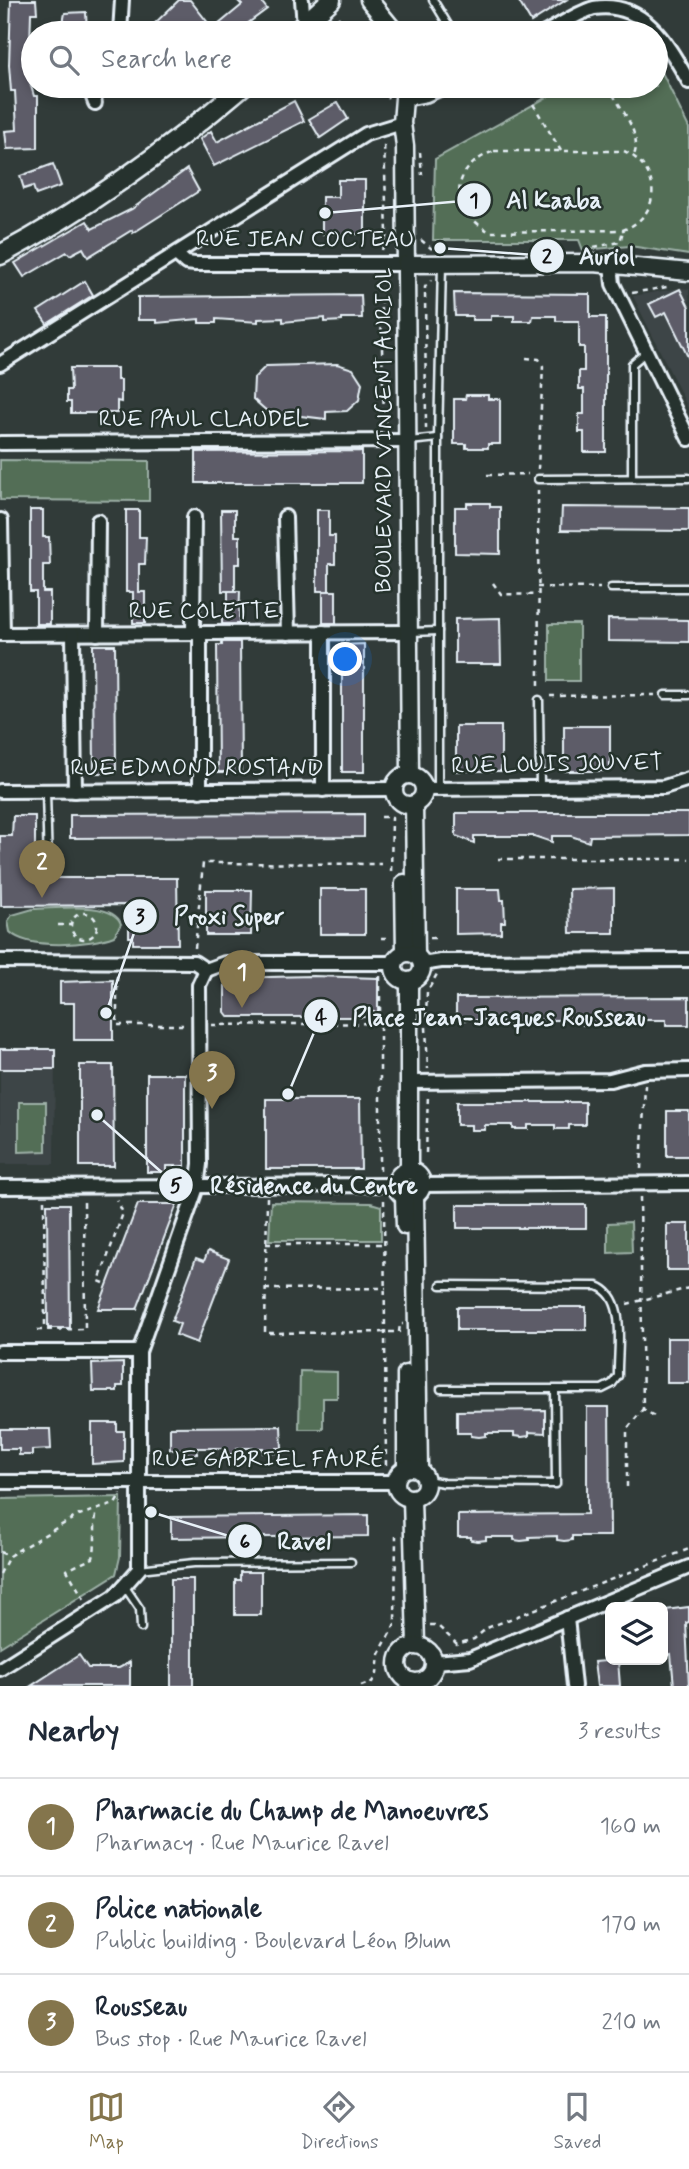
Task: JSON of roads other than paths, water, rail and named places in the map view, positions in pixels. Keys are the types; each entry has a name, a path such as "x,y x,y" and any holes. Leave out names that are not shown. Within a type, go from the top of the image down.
{"main road":[{"path":"309,21 327,4"},
{"path":"0,255 95,200 184,136 229,98"}],"street":[{"path":"121,21 122,0"},
{"path":"301,21 302,0"},
{"path":"369,0 386,21"},
{"path":"384,0 392,21"},
{"path":"569,21 594,8 614,6 630,9 649,21"},
{"path":"668,45 689,82"},
{"path":"93,98 95,103"},
{"name":"BOULEVARD VINCENT AURIOL","path":"400,98 405,145 406,264 401,441 409,632 410,775"},
{"path":"0,364 366,134 402,123"},
{"name":"RUE JEAN COCTEAU","path":"176,254 186,263 195,264 602,263 689,272"},
{"path":"602,263 689,439"},
{"name":"RUE PAUL CLAUDEL","path":"0,443 401,441"},
{"path":"285,516 288,633"},
{"path":"194,517 200,791"},
{"path":"1,520 1,634"},
{"path":"97,521 97,634"},
{"path":"323,632 323,790"},
{"name":"RUE COLETTE","path":"1,634 409,632"},
{"path":"73,634 75,791"},
{"path":"410,775 418,777 431,789 409,804 398,800 394,789 398,780 410,775"},
{"name":"RUE LOUIS JOUVET","path":"431,789 664,787 689,779"},
{"name":"RUE EDMOND ROSTAND","path":"0,791 394,789"},
{"path":"404,959 418,977 409,981 397,976 404,959 409,804"},
{"path":"0,1669 125,1587 139,1569 139,1352 197,1187 200,1164 199,985 206,970 225,963 404,959 689,960"},
{"path":"0,961 194,962 206,970"},
{"path":"409,981 409,1171 416,1174 403,1190 406,1323 417,1472 422,1494 412,1498 400,1494 391,1481 399,1473 417,1472"},
{"path":"410,1082 610,1080 645,1071 689,1070"},
{"path":"0,1187 267,1186 403,1190 689,1183"},
{"path":"403,1190 417,1472"},
{"path":"0,1352 139,1352"},
{"name":"RUE GABRIEL FAURÉ","path":"0,1482 391,1481"},
{"path":"412,1498 416,1646"},
{"path":"435,1662 470,1659 689,1567"},
{"path":"567,1618 574,1686"},
{"path":"416,1646 431,1652 435,1662 432,1674 424,1684 399,1681 398,1666 401,1654 416,1646"}],"lane":[{"path":"433,0 446,21"},
{"path":"431,789 438,631 442,263"},
{"path":"632,478 632,364 646,352"},
{"path":"401,441 438,438"},
{"path":"538,479 689,478"},
{"path":"611,588 689,588"},
{"path":"409,632 438,631"},
{"path":"665,695 689,695"},
{"path":"539,700 540,788"},
{"path":"46,791 48,868"},
{"path":"441,1285 597,1286 607,1290 617,1307 618,1376 612,1384 602,1389 441,1390"},
{"path":"417,1472 444,1483 556,1484 555,1390"},
{"path":"139,1569 194,1563 351,1562"},
{"path":"125,1587 140,1609 141,1628"}],"place":[{"name":"Al Kaaba","path":"325,213"},
{"name":"Auriol","path":"440,248"},
{"name":"Police nationale","path":"42,898"},
{"name":"Pharmacie du Champ de Manoeuvres","path":"242,1008"},
{"name":"Proxi Super","path":"106,1013"},
{"name":"Place Jean-Jacques Rousseau","path":"288,1094"},
{"name":"Rousseau","path":"212,1109"},
{"name":"Résidence du Centre","path":"97,1115"},
{"name":"Ravel","path":"151,1512"}]}
